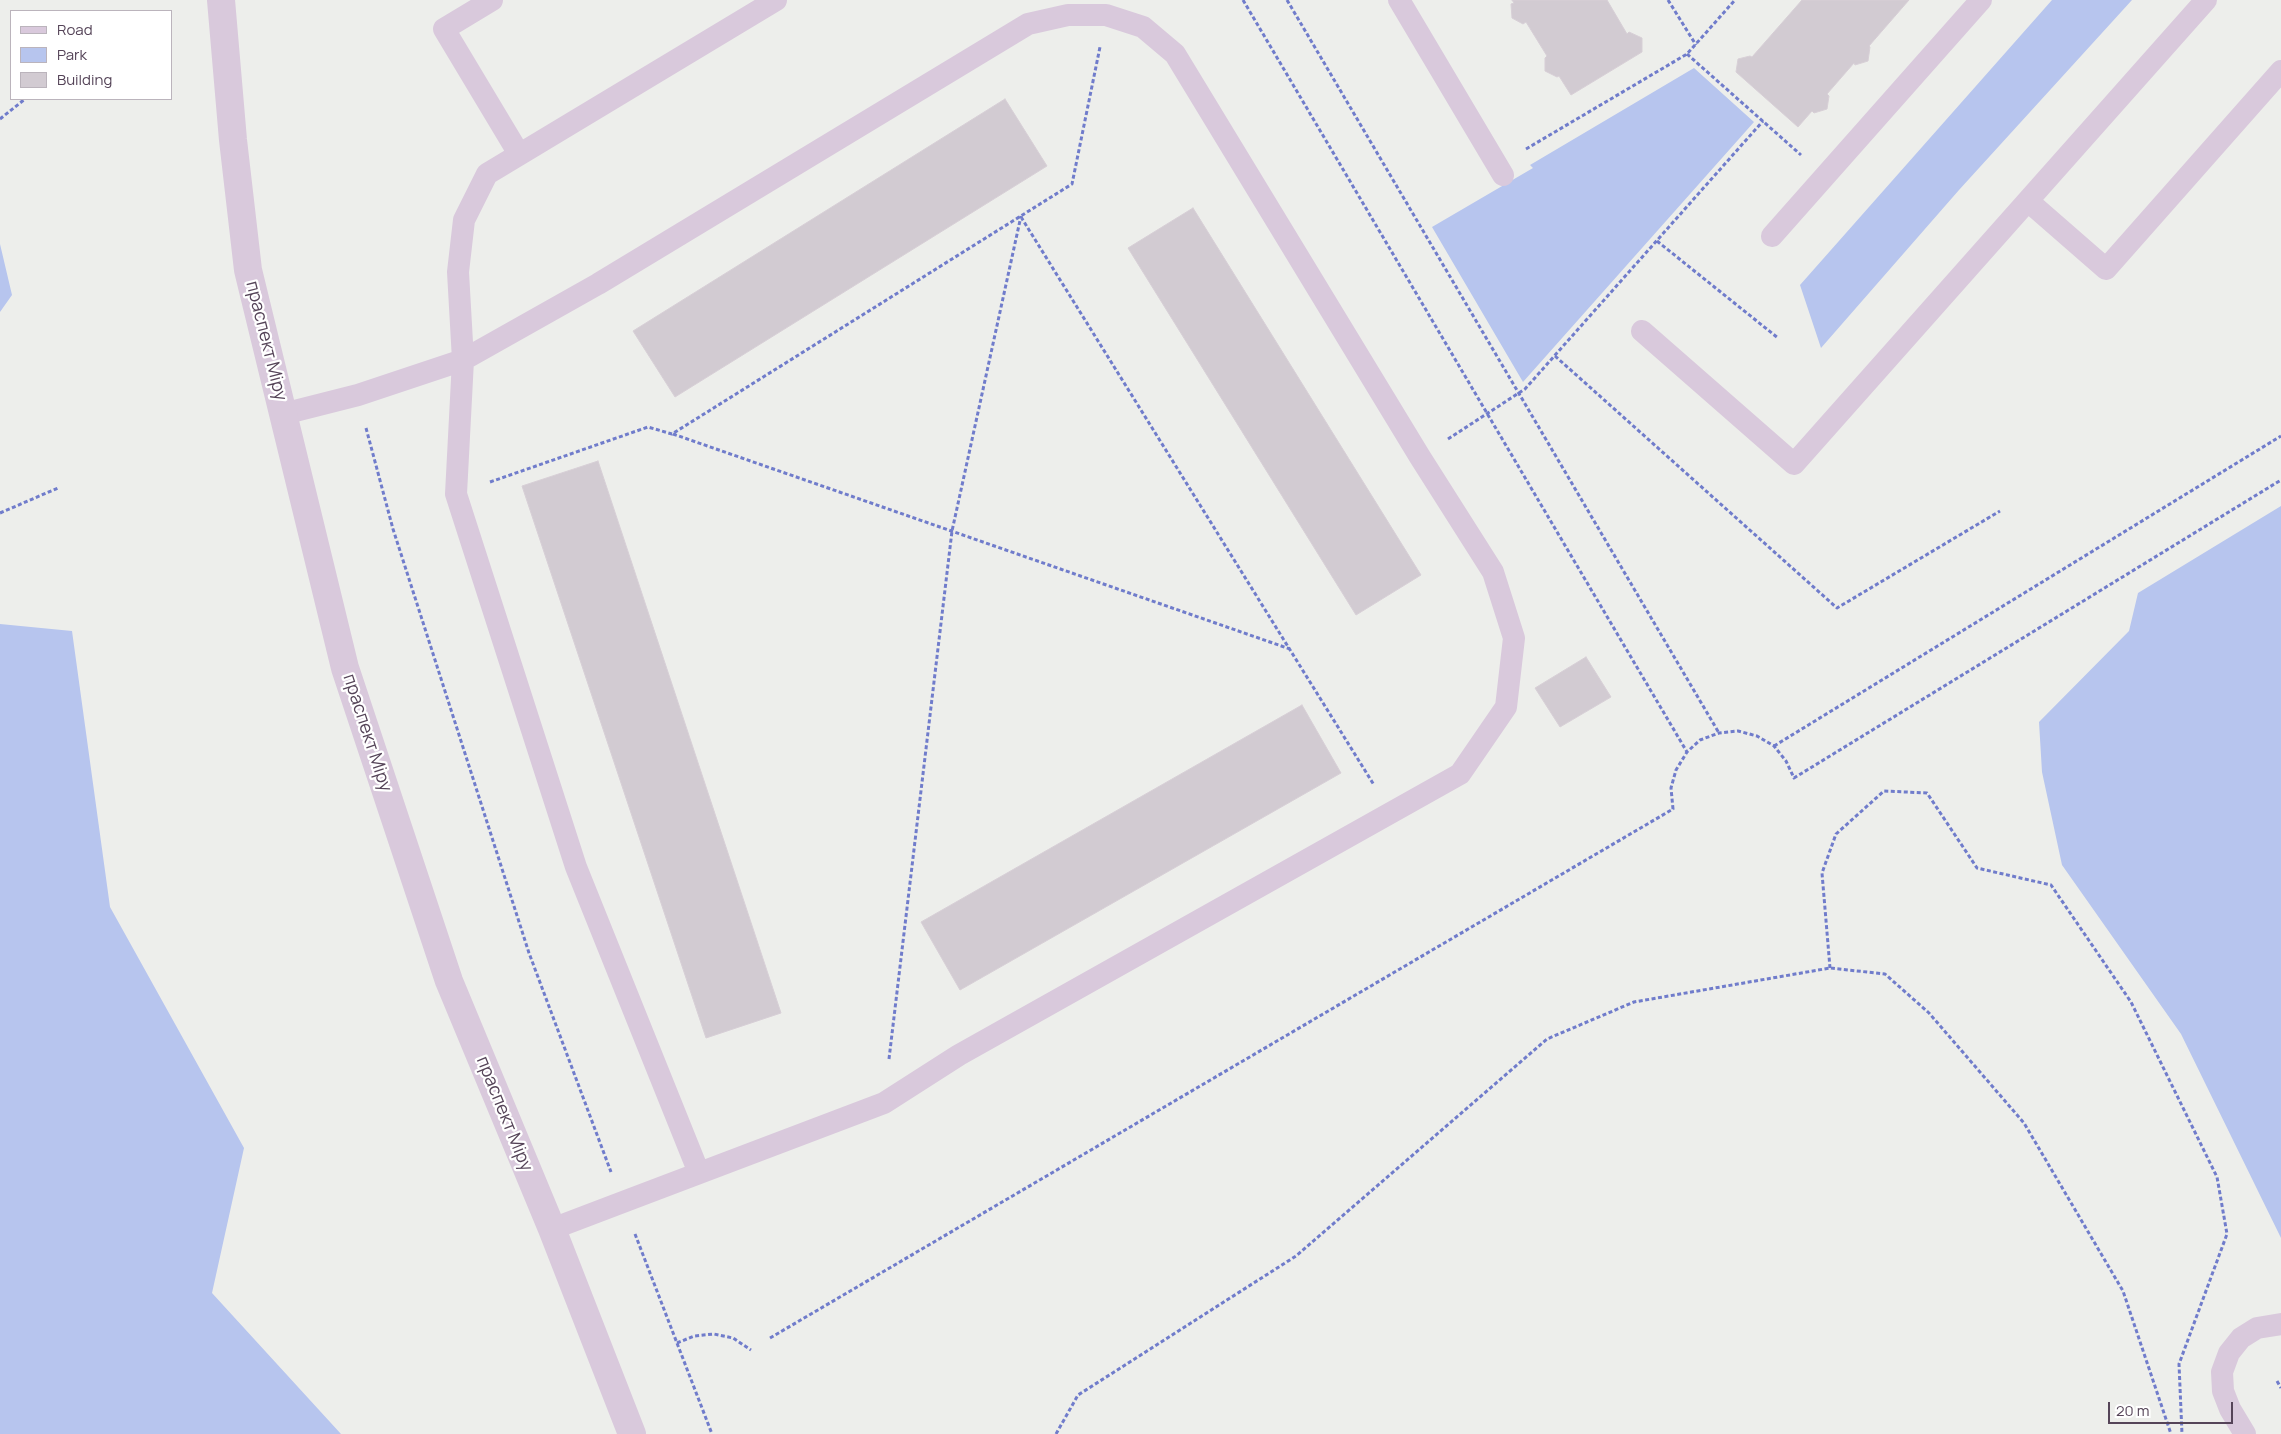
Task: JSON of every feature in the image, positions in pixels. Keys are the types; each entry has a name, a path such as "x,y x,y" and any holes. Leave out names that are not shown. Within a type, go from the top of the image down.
{"street":[{"name":"праспект Міру","path":"221,0 233,140 248,270 345,668 449,981 552,1229 632,1434"}],"lane":[{"path":"492,0 444,29 519,154"},
{"path":"699,1173 576,867 456,494 462,360 458,272 464,220 487,174 776,0"},
{"path":"1399,0 1502,175"},
{"path":"1772,236 1981,0"},
{"path":"1642,331 1794,464 2206,0"},
{"path":"283,414 358,395 462,360 598,284 1028,24 1068,15 1106,16 1143,27 1175,54 1420,457 1493,572 1514,638 1506,707 1460,774 959,1055 884,1103 552,1229"},
{"path":"2028,201 2106,269 2281,71"},
{"path":"2245,1434 2230,1409 2223,1391 2222,1372 2229,1353 2241,1338 2258,1328 2281,1324"}],"path":[{"path":"1243,0 1687,752"},
{"path":"1287,0 1719,733"},
{"path":"1668,0 1696,45"},
{"path":"1526,150 1687,54 1735,0"},
{"path":"672,434 1072,184 1106,16"},
{"path":"1687,54 1807,161"},
{"path":"0,119 24,100"},
{"path":"1420,457 1525,389 1763,121"},
{"path":"884,1103 952,531 1021,216"},
{"path":"1021,216 1391,813"},
{"path":"1657,241 1778,338"},
{"path":"1555,356 1837,608 2000,511"},
{"path":"358,395 393,529 529,953 712,1434"},
{"path":"456,494 648,427 1290,649"},
{"path":"1774,746 2281,436"},
{"path":"770,1338 1673,808 1671,788 1676,770 1687,752 1700,740 1719,733 1738,731 1757,736 1774,746 1786,761 1794,778 2281,480"},
{"path":"0,513 58,488"},
{"path":"1830,968 1822,873 1836,834 1884,791 1927,793 1977,868 2051,885 2131,1002 2217,1177 2227,1234 2179,1364 2182,1434"},
{"path":"1056,1434 1078,1395 1296,1256 1548,1039 1634,1002 1830,968 1884,974 1929,1013 2024,1123 2123,1291 2170,1434"},
{"path":"677,1342 694,1336 714,1334 733,1338 751,1350"},
{"path":"2277,1381 2281,1388"}],"green space":[{"path":"2052,0 2132,0 1959,190 1821,348 1800,285"},
{"path":"1694,68 1754,122 1523,382 1432,227 1533,168 1530,165"},
{"path":"0,244 12,295 0,312"},
{"path":"2281,506 2281,1238 2181,1034 2062,865 2042,772 2039,722 2129,631 2138,593"},
{"path":"0,624 72,631 110,907 244,1148 212,1293 341,1434 0,1434"}],"building":[{"path":"1512,0 1607,0 1627,34 1629,32 1642,38 1642,52 1571,95 1559,76 1557,77 1545,71 1545,58 1547,56 1526,22 1523,24 1512,18 1511,4 1514,3"},
{"path":"1802,0 1909,0 1869,46 1868,61 1855,65 1854,63 1827,94 1829,96 1827,109 1814,113 1812,111 1798,127 1736,72 1738,59 1752,57"},
{"path":"1005,99 1047,166 675,397 633,331"},
{"path":"1193,208 1421,575 1356,615 1128,248"},
{"path":"598,461 781,1013 706,1038 522,486"},
{"path":"1586,657 1611,697 1560,727 1535,688"},
{"path":"1302,705 1341,773 960,990 921,922"}]}
